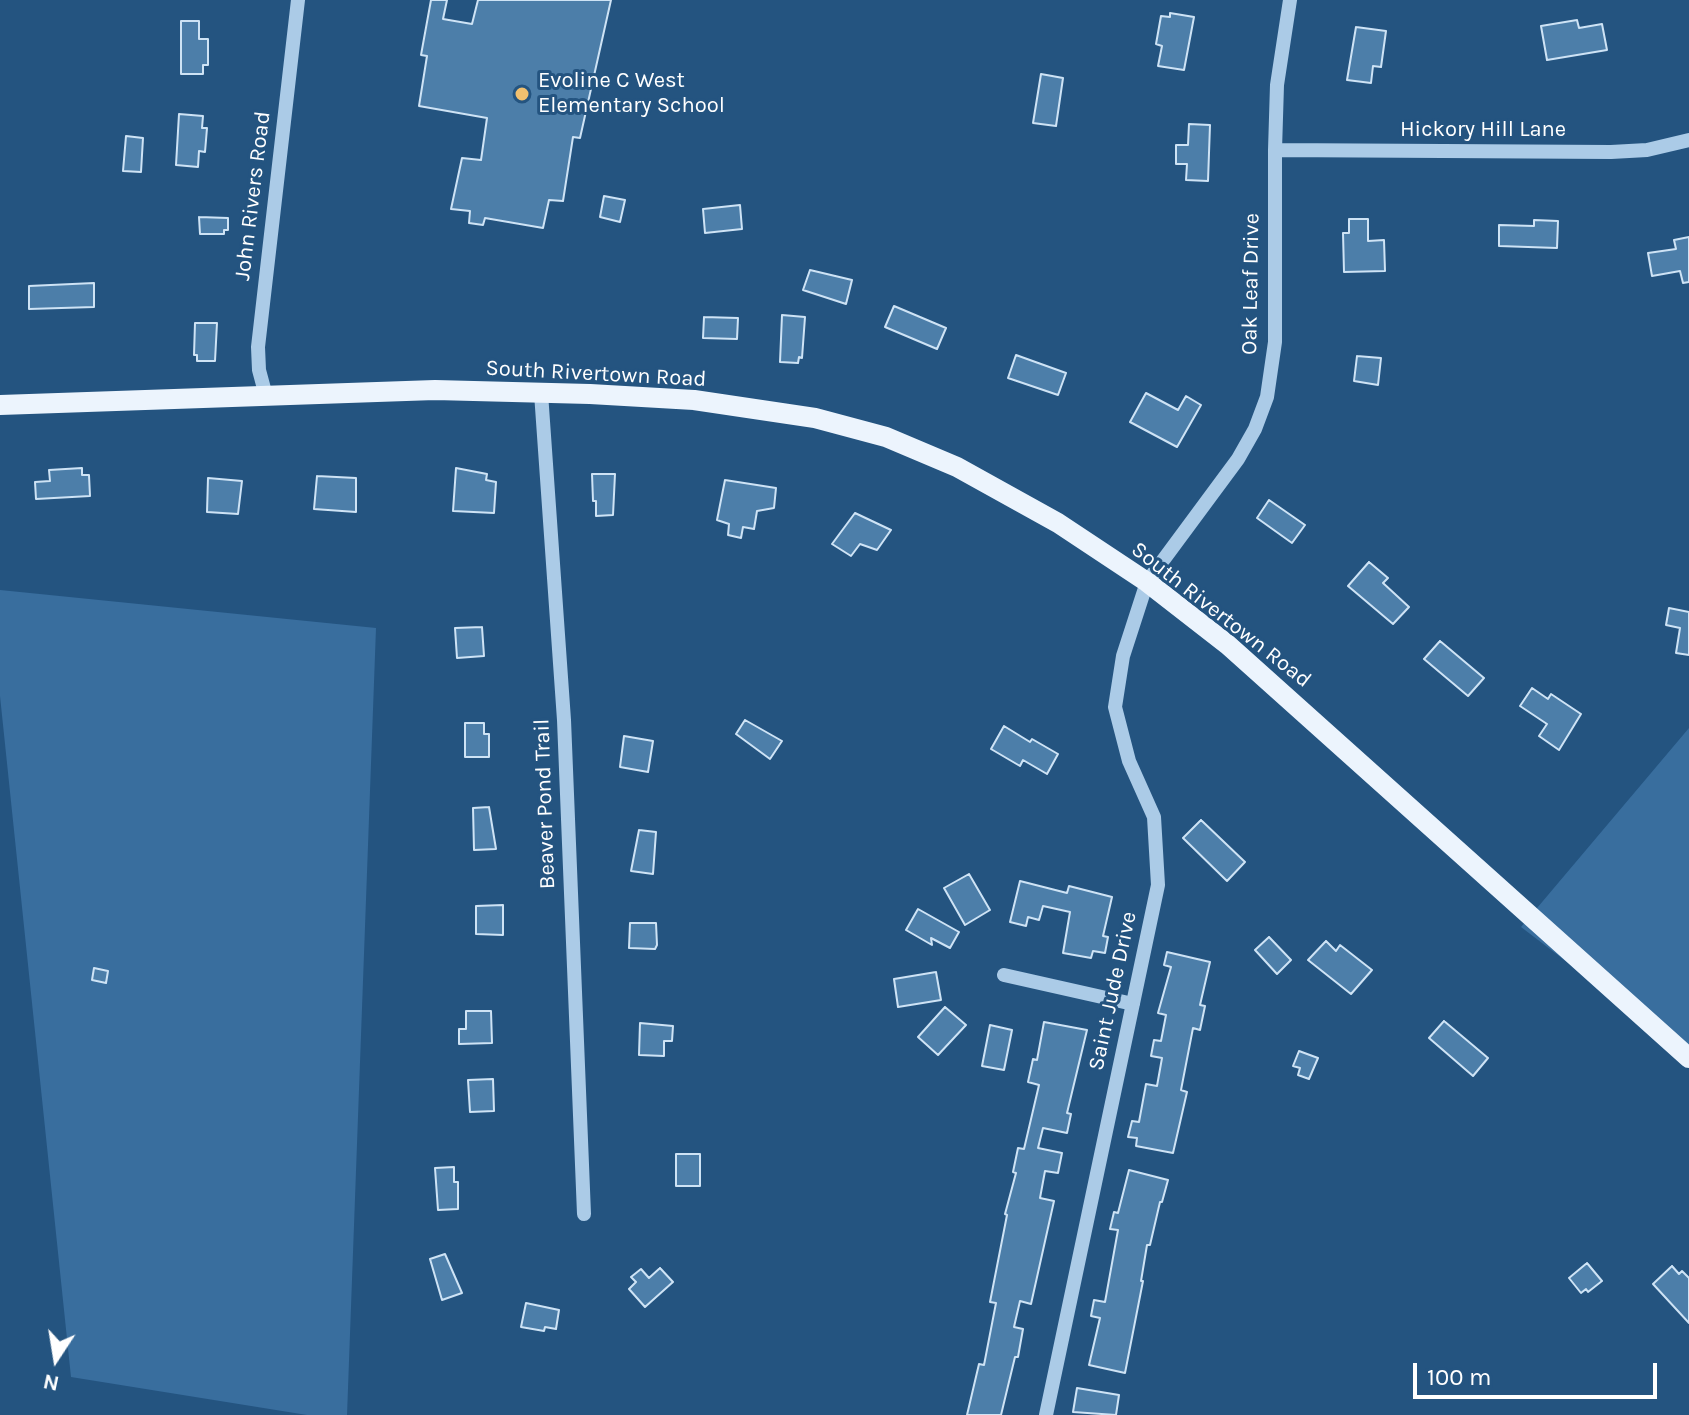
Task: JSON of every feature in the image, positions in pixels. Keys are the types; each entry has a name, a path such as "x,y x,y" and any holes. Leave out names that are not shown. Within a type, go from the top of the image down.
{"main road":[{"name":"South Rivertown Road","path":"0,405 435,390 541,393 694,400 815,418 886,437 970,474 1058,523 1147,582 1239,654 1689,1058"}],"street":[{"name":"John Rivers Road","path":"266,396 259,370 258,347 298,0"},
{"name":"Oak Leaf Drive","path":"1147,582 1238,459 1255,429 1267,397 1275,342 1277,85 1290,0"},
{"name":"Hickory Hill Lane","path":"1275,150 1611,152 1647,150 1689,140"},
{"name":"Beaver Pond Trail","path":"541,393 564,720 584,1214"},
{"name":"Saint Jude Drive","path":"1046,1415 1158,885 1154,817 1129,761 1115,707 1123,656 1147,582"},
{"path":"1004,975 1133,1004"}],"shaded area":[{"path":"0,590 376,628 347,1415 307,1415 71,1377 0,696"},
{"path":"1689,728 1689,1055 1521,927"}],"building":[{"path":"431,0 447,0 443,19 472,24 478,0 611,0 580,138 573,137 563,201 549,200 543,228 485,218 483,225 469,223 470,211 451,209 462,158 481,160 487,118 419,106 427,56 421,55"},
{"path":"1170,13 1194,17 1184,70 1158,66 1162,46 1156,44 1161,16 1170,17"},
{"path":"1577,20 1579,28 1602,24 1607,50 1547,60 1541,26"},
{"path":"181,21 199,21 199,39 208,39 208,65 203,65 203,74 181,74"},
{"path":"1356,27 1386,31 1381,67 1373,66 1371,83 1347,80"},
{"path":"1041,74 1063,78 1056,126 1033,123"},
{"path":"179,114 203,116 202,128 207,128 205,152 199,151 198,167 176,165"},
{"path":"1189,124 1210,125 1208,181 1186,180 1187,164 1176,164 1176,145 1188,145"},
{"path":"126,136 143,138 141,172 123,171"},
{"path":"604,196 625,200 620,222 600,217"},
{"path":"740,205 742,229 705,233 703,209"},
{"path":"199,217 228,218 228,230 224,230 224,234 200,234"},
{"path":"1349,219 1368,219 1368,241 1384,240 1385,271 1344,272 1343,233 1349,233"},
{"path":"1534,220 1558,221 1557,248 1499,246 1499,225 1534,226"},
{"path":"1689,237 1689,282 1683,283 1680,271 1652,276 1648,253 1676,249 1674,240"},
{"path":"810,270 852,280 846,304 803,290"},
{"path":"94,283 94,307 29,309 29,286"},
{"path":"894,306 946,328 937,349 885,327"},
{"path":"782,315 805,317 802,358 799,357 798,363 780,362"},
{"path":"704,317 738,318 737,339 703,338"},
{"path":"195,323 217,323 215,361 197,361 197,355 194,355"},
{"path":"1016,355 1066,373 1058,395 1008,378"},
{"path":"1357,356 1381,358 1378,385 1354,381"},
{"path":"1146,393 1178,410 1186,396 1201,405 1177,447 1130,422"},
{"path":"82,468 82,475 89,475 90,496 36,499 35,482 50,481 49,470"},
{"path":"456,468 487,474 486,480 496,482 494,513 453,511"},
{"path":"592,474 615,474 613,515 596,516"},
{"path":"317,476 356,478 356,512 314,509"},
{"path":"208,478 242,481 238,514 207,512"},
{"path":"725,480 776,488 774,508 757,511 754,529 743,527 741,538 728,535 729,524 717,520"},
{"path":"1269,500 1305,525 1292,543 1257,518"},
{"path":"855,513 891,530 877,550 860,544 851,556 832,544"},
{"path":"1369,562 1388,578 1383,583 1409,607 1393,624 1348,586"},
{"path":"1669,608 1689,612 1689,655 1676,653 1680,628 1666,625"},
{"path":"482,627 484,656 457,658 455,628"},
{"path":"1440,641 1484,678 1468,696 1424,659"},
{"path":"1532,688 1548,699 1551,694 1581,714 1559,750 1539,736 1547,724 1520,706"},
{"path":"745,720 782,741 770,759 736,734"},
{"path":"465,723 484,723 484,734 489,734 489,757 465,757"},
{"path":"1004,726 1058,754 1047,774 1023,760 1020,766 991,749"},
{"path":"624,736 653,741 648,772 620,767"},
{"path":"489,807 496,849 474,850 473,808"},
{"path":"1201,820 1245,862 1227,881 1183,838"},
{"path":"639,830 656,832 653,874 631,871"},
{"path":"969,874 990,910 965,925 944,888"},
{"path":"1020,881 1067,893 1069,886 1112,897 1103,936 1108,937 1105,953 1093,951 1091,958 1063,953 1070,912 1043,906 1039,920 1028,917 1026,926 1010,922"},
{"path":"503,905 503,935 476,934 476,906"},
{"path":"918,909 959,932 950,948 931,938 932,945 906,930"},
{"path":"630,923 656,923 655,949 629,948"},
{"path":"1269,937 1291,960 1277,974 1255,950"},
{"path":"1326,941 1336,951 1340,945 1372,970 1351,994 1308,960"},
{"path":"1167,952 1210,962 1200,1005 1205,1006 1200,1030 1193,1028 1181,1090 1187,1092 1173,1153 1136,1146 1137,1138 1128,1137 1132,1121 1139,1122 1146,1084 1157,1086 1162,1058 1151,1056 1154,1040 1161,1041 1166,1015 1158,1013 1171,967 1164,965"},
{"path":"94,968 108,971 106,983 92,980"},
{"path":"936,972 941,1000 898,1007 894,979"},
{"path":"945,1007 966,1025 938,1055 918,1037"},
{"path":"466,1011 491,1011 492,1043 459,1044 459,1029 466,1029"},
{"path":"1444,1021 1488,1058 1473,1076 1429,1038"},
{"path":"1044,1022 1087,1030 1067,1113 1071,1114 1067,1133 1043,1128 1038,1148 1062,1153 1058,1173 1045,1171 1040,1198 1054,1201 1031,1304 1020,1301 1014,1327 1023,1329 1001,1415 967,1415 979,1364 984,1365 996,1303 990,1302 1005,1214 1016,1173 1013,1172 1018,1148 1024,1149 1039,1085 1028,1082 1033,1059 1037,1060"},
{"path":"640,1023 673,1026 672,1041 664,1041 664,1056 639,1055"},
{"path":"990,1025 1012,1030 1004,1070 982,1066"},
{"path":"1299,1051 1318,1058 1309,1079 1298,1075 1300,1068 1293,1066"},
{"path":"493,1079 494,1111 470,1112 468,1080"},
{"path":"676,1154 700,1154 700,1186 676,1186"},
{"path":"454,1167 454,1182 458,1182 458,1209 438,1210 435,1168"},
{"path":"1129,1170 1168,1180 1150,1245 1147,1245 1125,1373 1089,1365 1100,1318 1091,1316 1094,1300 1105,1302 1118,1230 1110,1229 1114,1212 1118,1213"},
{"path":"445,1254 462,1293 442,1300 430,1259"},
{"path":"1587,1263 1602,1281 1588,1292 1586,1289 1581,1293 1569,1278"},
{"path":"1672,1266 1679,1274 1682,1271 1689,1278 1689,1323 1653,1284"},
{"path":"660,1268 673,1282 645,1307 629,1289 636,1282 631,1277 641,1269 649,1278"},
{"path":"526,1303 559,1310 556,1329 545,1327 544,1331 521,1327"},
{"path":"1077,1388 1119,1395 1116,1415 1073,1412"}],"place":[{"name":"Evoline C West Elementary School","path":"522,94"}]}
